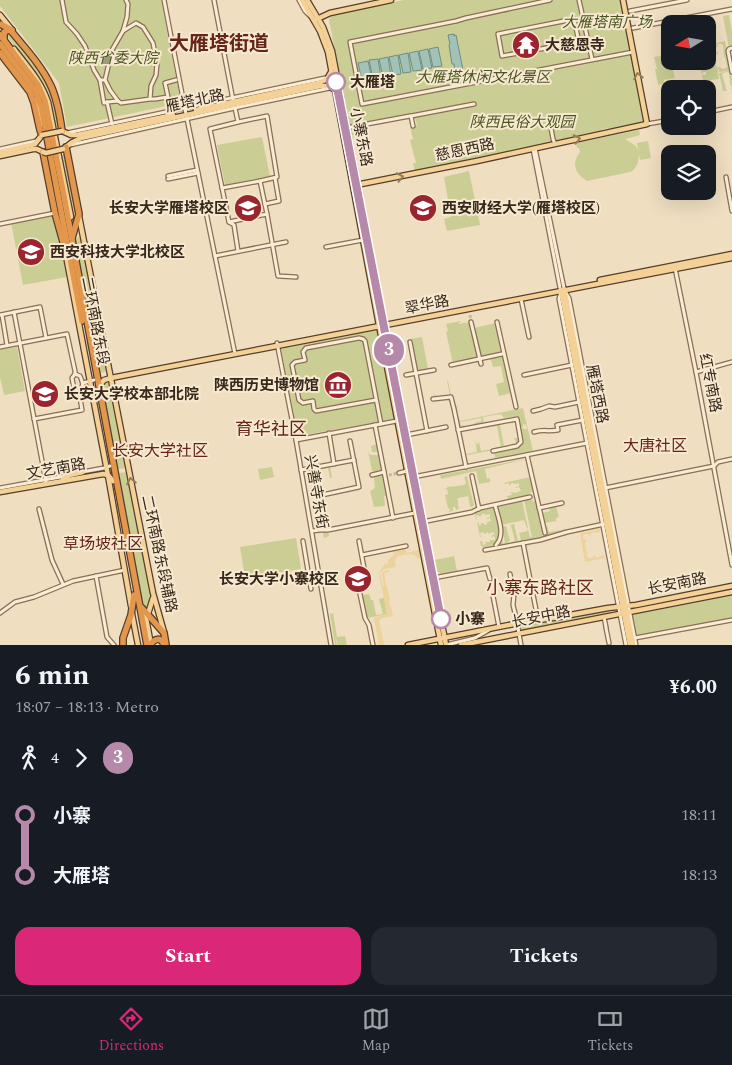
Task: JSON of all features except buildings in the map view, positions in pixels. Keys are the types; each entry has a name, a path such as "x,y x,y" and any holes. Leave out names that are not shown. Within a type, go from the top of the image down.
{"highway":[{"path":"0,24 13,31 50,80 56,92 64,132"},
{"path":"2,38 4,32 10,30 44,74 55,97 64,132"},
{"name":"二环南路东段","path":"2,38 38,85 45,101 148,645"},
{"name":"二环南路东段","path":"2,38 36,90 41,106 108,469 113,481 148,645"},
{"path":"0,54 25,84 32,96 40,137"},
{"path":"66,147 78,214 71,217"},
{"path":"66,147 79,214 71,240"},
{"path":"42,152 55,213 64,244"},
{"path":"90,341 99,374 137,594 123,638 123,645"},
{"path":"135,584 145,614 148,645"},
{"path":"145,614 164,633 165,645"},
{"path":"148,645 158,639 165,645"}],"main road":[{"path":"300,0 316,20"},
{"path":"308,0 316,20"},
{"path":"316,20 330,13 391,0"},
{"path":"623,0 648,124"},
{"path":"0,15 13,31"},
{"name":"小寨东路","path":"316,20 325,44 335,90 381,325"},
{"name":"小寨东路","path":"316,20 330,43 348,131 363,240 400,420 407,472 411,477 422,522 430,579"},
{"path":"0,24 2,38 35,75 46,95 71,217"},
{"path":"0,48 29,86 36,100 92,380"},
{"name":"雁塔北路","path":"42,152 46,153 66,147 76,139 319,83 326,79 331,72"},
{"name":"雁塔北路","path":"234,103 320,86 328,86 335,90"},
{"name":"雁塔北路","path":"40,137 64,132 77,135 186,114"},
{"name":"慈恩西路","path":"355,185 648,124"},
{"path":"92,128 103,130"},
{"path":"64,132 68,139 66,147"},
{"path":"0,152 35,144 40,137"},
{"path":"0,152 33,149 42,152"},
{"path":"66,211 83,237"},
{"name":"二环南路东段辅路","path":"79,214 154,597 164,633"},
{"name":"翠华路","path":"99,374 104,377 111,377 675,267 732,254"},
{"name":"翠华路","path":"675,267 732,258"},
{"name":"翠华路","path":"381,325 469,311 562,289"},
{"name":"雁塔西路","path":"562,289 590,442 603,488 631,645"},
{"name":"翠华路","path":"100,385 104,380 111,377"},
{"name":"小寨东路","path":"400,420 405,435 415,514 442,638 446,645"},
{"path":"108,469 138,645"},
{"name":"文艺南路","path":"0,490 98,473 108,469"},
{"name":"文艺南路","path":"108,469 113,481"},
{"name":"文艺南路","path":"0,490 96,475 108,469"},
{"path":"63,479 83,472"},
{"name":"雁塔西路","path":"603,488 604,524 624,606"},
{"name":"长安南路","path":"624,606 732,586"},
{"name":"长安南路","path":"625,613 732,592"},
{"path":"148,645 145,614 154,597"},
{"name":"长安中路","path":"408,645 434,642 442,638 499,627 624,606"},
{"name":"雁塔西路","path":"625,613 634,639 631,645"},
{"name":"长安中路","path":"461,645 625,613"},
{"name":"小寨东路","path":"441,645 442,638"}],"street":[{"path":"62,0 66,22 85,46 100,80 104,103 118,101 122,103 168,97 165,83 176,80"},
{"path":"118,101 105,80 112,50 123,31 127,17 128,4 126,0"},
{"path":"164,0 235,353"},
{"path":"214,0 238,122"},
{"path":"550,0 350,42 362,104 633,52"},
{"path":"579,0 592,59"},
{"path":"630,11 687,0"},
{"path":"633,28 732,9"},
{"path":"574,19 579,42 502,56 498,34 574,19"},
{"path":"123,31 136,23 143,27 153,43 156,75 151,86 150,99"},
{"path":"732,48 728,50 732,72"},
{"path":"100,80 105,80"},
{"path":"107,102 112,124"},
{"path":"348,131 348,128 351,126 474,104"},
{"path":"716,110 732,106"},
{"path":"64,132 186,114"},
{"path":"238,251 234,225 229,222 210,129 267,116 279,201 265,204"},
{"path":"410,116 413,126"},
{"path":"549,117 555,144"},
{"name":"慈恩西路","path":"648,124 661,122"},
{"name":"雁塔西路","path":"534,148 562,289"},
{"path":"168,178 198,171"},
{"path":"726,177 732,211"},
{"path":"222,188 275,178"},
{"path":"260,181 278,276 296,277"},
{"path":"0,224 55,213"},
{"path":"229,222 267,214"},
{"path":"326,247 363,240"},
{"path":"215,256 286,242"},
{"name":"红专南路","path":"675,267 732,565"},
{"path":"485,550 543,539 604,524 590,442 579,402 559,299 562,289 569,298 603,488 714,466 718,462 732,459"},
{"path":"521,299 529,337"},
{"path":"8,345 1,315 40,307 46,338"},
{"path":"14,312 45,481 76,472 108,469"},
{"path":"471,322 480,364"},
{"path":"497,322 516,407"},
{"path":"0,346 67,334 75,374 72,378 73,386 79,392"},
{"path":"376,400 317,411 314,409 312,401 303,403 299,401 292,365 295,362 305,360 303,352 305,349 361,338 364,341 376,400 380,424"},
{"path":"410,342 427,431"},
{"name":"兴善寺东街","path":"277,345 296,440 331,645"},
{"path":"451,365 502,354"},
{"path":"696,372 732,362"},
{"path":"524,375 572,365"},
{"path":"406,375 434,370"},
{"path":"34,419 82,410 79,392 83,386 80,376 75,374"},
{"path":"82,383 92,380"},
{"path":"285,385 297,383"},
{"path":"434,399 451,397 466,467"},
{"path":"533,411 549,406 554,407 579,402"},
{"path":"458,430 517,419 521,442 517,446 493,451"},
{"path":"296,440 400,420"},
{"path":"534,432 558,430 557,425 583,420"},
{"path":"375,425 393,518"},
{"path":"405,435 446,427"},
{"path":"328,434 334,464"},
{"path":"322,495 359,488 350,441"},
{"path":"411,477 590,442"},
{"path":"527,455 545,533"},
{"path":"301,470 354,460"},
{"path":"398,473 407,472"},
{"path":"372,475 386,474"},
{"path":"472,476 479,509"},
{"path":"422,522 472,512 530,497"},
{"path":"539,508 562,503"},
{"path":"495,505 501,533 496,545"},
{"path":"39,509 52,560 63,584"},
{"path":"312,531 328,530 415,514"},
{"path":"303,541 310,589"},
{"path":"359,541 365,572 356,575 373,645"},
{"path":"524,543 538,620"},
{"path":"362,555 406,546"},
{"path":"430,579 487,568 490,579"},
{"path":"0,614 15,602 34,598 63,584 125,570"},
{"path":"510,574 521,645"},
{"path":"96,576 107,637 114,645"},
{"path":"493,596 499,627"},
{"path":"604,617 609,644"},
{"path":"634,639 732,620"},
{"path":"446,645 475,638 492,629"}],"green space":[{"name":"陕西省委大院","path":"0,0 161,0 181,103 67,127 59,83 0,6"},
{"name":"大雁塔休闲文化景区","path":"404,0 621,0 643,120 641,123 605,129 415,171 413,163 416,163 410,140 413,139 410,127 417,125 414,115 357,127 353,139 329,20 331,15"},
{"path":"729,15 732,47 729,48 723,16"},
{"path":"11,32 40,70 52,91 60,126 56,127 51,104 43,85 7,36"},
{"path":"725,41 732,78 732,91 729,73 727,72 722,75 727,91 723,91 719,73 729,71 719,72 718,67 722,69 727,66 723,45 717,44 718,47 716,47 716,43"},
{"path":"661,56 661,70 673,70 675,78 661,80 661,84 658,85 654,57"},
{"path":"716,66 719,79 703,80 702,75 706,75 706,72 702,74 701,70 716,70"},
{"path":"639,130 640,135 625,139 636,146 638,151 637,143 648,141 651,158 640,160 639,154 637,164 632,171 587,181 577,171 575,164 580,152 576,143"},
{"path":"262,137 270,176 225,185 217,145"},
{"path":"65,154 76,214 72,214 61,155"},
{"path":"469,171 480,225 447,231 444,219 451,217 444,177"},
{"name":"西安科技大学北校区","path":"53,213 67,277 23,285 11,222"},
{"path":"82,237 107,371 101,373 92,339 73,238"},
{"path":"461,321 459,324 470,322 478,357 453,364 446,324"},
{"path":"496,323 502,352 480,357 474,328"},
{"name":"陕西历史博物馆","path":"377,330 394,419 298,436 281,349"},
{"path":"422,337 428,369 417,372 410,339"},
{"path":"17,347 25,391 4,395 0,377 0,350"},
{"path":"503,354 511,393 499,396 496,384 504,382 501,366 493,367 490,356"},
{"path":"110,381 126,468 118,469 102,383"},
{"path":"448,381 452,398 451,396 437,398 450,395"},
{"path":"454,406 457,406 460,421 523,408 533,451 495,458 494,452 517,447 522,442 520,429 527,429 526,424 520,427 517,416 504,418 501,414 483,417 484,424 474,425 474,423 482,421 481,418 460,422 461,426 464,425 464,428 459,429 457,418 459,417 457,408"},
{"path":"502,423 500,425 504,446 517,444 514,438 520,438 520,442 516,446 466,454 477,452 475,440 477,445 479,442 481,451 501,447 497,426 485,428 485,426"},
{"path":"377,444 383,469 374,472 372,471 367,446 369,454 378,455 378,452 372,452 371,446"},
{"path":"526,459 485,469 487,479 490,478 490,482 479,484 476,471 441,479 440,475"},
{"path":"330,466 332,478 330,478 328,468 313,471 318,494 316,494 312,470"},
{"path":"272,467 274,477 260,480 258,469"},
{"path":"127,472 151,596 148,608 146,609 142,601 119,473"},
{"path":"383,475 389,505 386,496 384,496 385,506 374,507 370,491 375,488 374,477"},
{"path":"467,476 474,506 470,507 468,496 458,498 459,509 456,510 453,507 453,511 449,512 450,509 448,508 445,495 448,494 447,489 444,489 448,486 464,485 466,483 464,477"},
{"path":"530,477 533,490 528,495 508,500 507,496 512,495 511,492 521,491 519,487 516,488 519,486 519,483 512,483 509,486 509,483 504,483"},
{"path":"318,495 324,495 331,528 328,529 329,536 324,538 323,533 326,530 322,526 322,510"},
{"path":"528,499 536,502 544,534 546,534 545,526 547,526 549,532 569,530 484,549 497,545 502,539 503,544 505,543 502,527 506,526 509,543 515,541 510,525 514,524 518,541 521,540 519,533 528,529 530,537 532,537 524,500"},
{"path":"522,501 528,528 524,520 501,525 497,507"},
{"path":"556,506 559,517 556,518 556,521 544,523 542,513 550,511 549,507"},
{"path":"494,507 500,532 498,541 495,544 483,547 480,541 482,541 483,545 486,544 485,542 495,540 494,536 491,536 495,534 493,532 488,534 488,532 484,534 484,532 480,533 480,537 477,522 479,525 481,523 487,524 487,522 491,521 490,518 486,518 490,517 490,514 482,514 480,517 478,515 476,520 475,513"},
{"path":"296,538 301,569 245,578 240,547"},
{"path":"454,556 457,571 440,574 437,572 435,560"},
{"path":"369,594 371,600 373,600 376,615 383,614 379,599 384,598 387,614 367,618 362,595"},
{"path":"732,595 732,618 635,636 631,617 633,614"},
{"path":"609,610 610,614 520,631 520,627"},
{"path":"333,613 337,637 345,636 347,645 338,645 335,635 337,645 335,645 330,614"}],"sand":[{"path":"596,521 600,532 591,533 591,536 583,535 583,539 587,540 585,543 586,551 589,553 586,555 588,558 592,558 594,555 596,558 604,555 605,558 585,562 580,533 597,529 571,534 529,545 527,548 539,611 534,613 522,548 485,553 484,549 596,524"},
{"path":"404,547 407,553 421,549 422,558 417,558 412,554 399,556 395,562 396,567 384,569 380,573 383,587 382,573 389,570 389,572 384,573 393,616 379,620 384,645 379,645 374,617 387,614 379,574 382,568 380,559 382,567 384,562 385,565 388,564 388,561 394,555 392,550"}],"water":[{"path":"454,34 454,36 456,35 463,70 455,73 448,35"},
{"path":"438,47 442,66 433,67 429,49"},
{"path":"428,49 432,68 423,69 419,51"},
{"path":"418,51 422,70 413,71 409,53"},
{"path":"408,53 411,72 403,73 399,55"},
{"path":"398,55 401,74 393,75 389,57"},
{"path":"388,57 391,76 383,77 379,59"},
{"path":"378,59 381,77 373,79 369,60"},
{"path":"368,61 372,79 362,81 358,63"}],"tunnel":[{"path":"470,315 471,322"},
{"path":"389,475 399,473"}],"metro line":[{"name":"3","path":"336,82 441,619"}],"place":[{"name":"大慈恩寺","path":"526,45"},
{"name":"大雁塔","path":"336,82"},
{"name":"长安大学雁塔校区","path":"248,208"},
{"name":"西安财经大学(雁塔校区)","path":"423,208"},
{"name":"西安科技大学北校区","path":"31,252"},
{"name":"陕西历史博物馆","path":"338,385"},
{"name":"长安大学校本部北院","path":"45,394"},
{"name":"长安大学小寨校区","path":"358,579"},
{"name":"小寨","path":"441,619"}],"district":[{"name":"大雁塔街道","path":"219,44"},
{"name":"育华社区","path":"271,429"},
{"name":"大唐社区","path":"655,446"},
{"name":"长安大学社区","path":"160,451"},
{"name":"草场坡社区","path":"103,544"},
{"name":"小寨东路社区","path":"540,588"}],"park label":[{"name":"大雁塔南广场","path":"607,22"},
{"name":"陕西民俗大观园","path":"522,122"}]}
